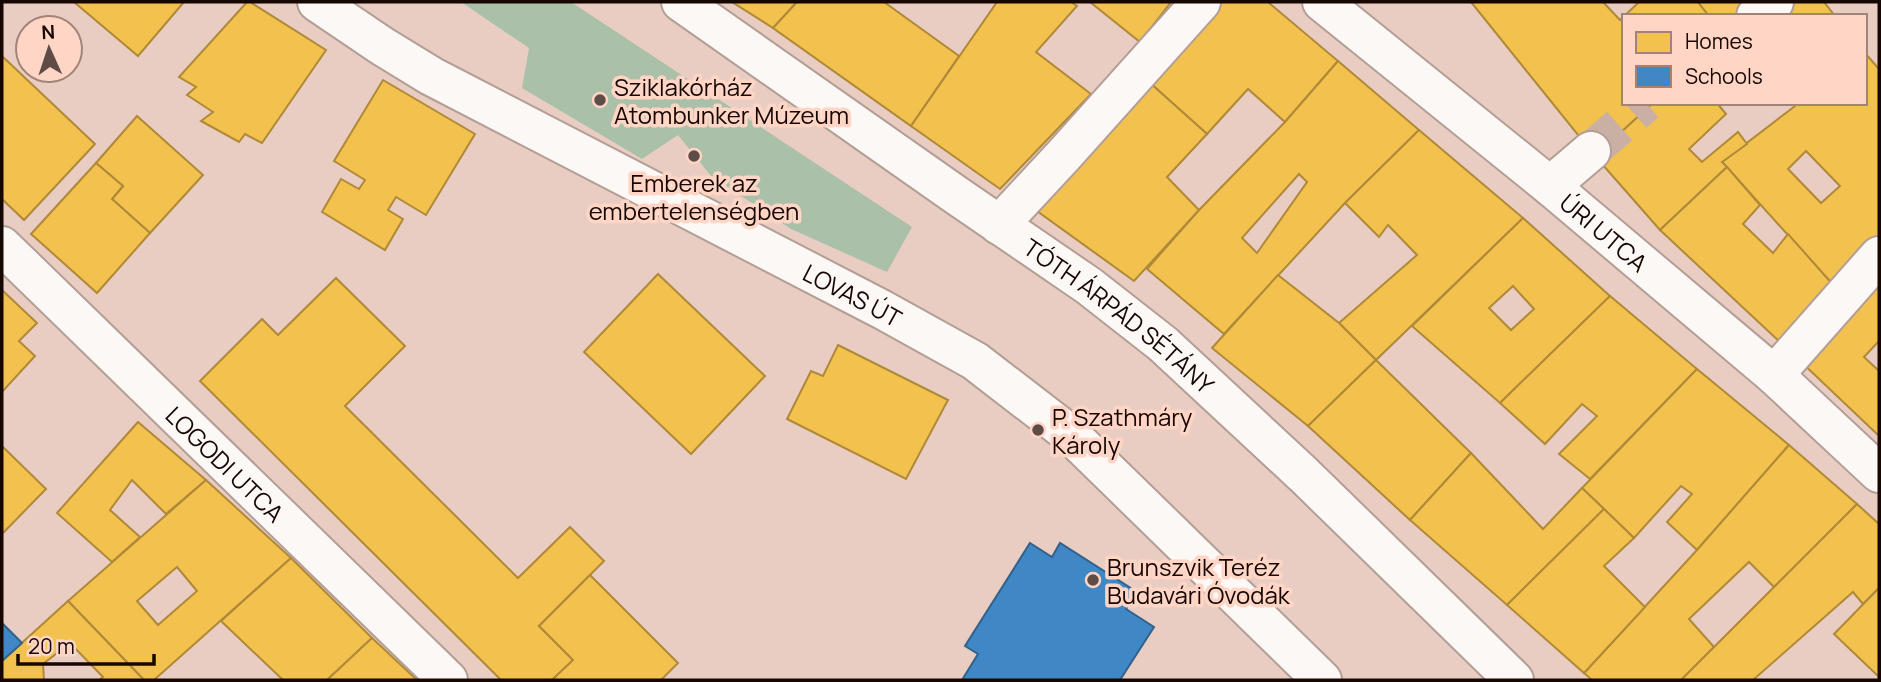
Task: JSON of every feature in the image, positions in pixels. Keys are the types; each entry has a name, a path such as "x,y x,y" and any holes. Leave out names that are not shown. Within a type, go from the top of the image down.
{"street":[{"name":"LOVAS ÚT","path":"317,2 359,32 432,76 883,310 975,361 1071,435 1322,680"},
{"name":"TÓTH ÁRPÁD SÉTÁNY","path":"681,2 1089,286 1163,344 1304,475 1514,680"},
{"path":"999,225 1201,2"},
{"name":"ÚRI UTCA","path":"1322,2 1550,186 1774,374 1879,473"},
{"path":"1759,14 1774,2"},
{"path":"1550,186 1591,151"},
{"name":"LOGODI UTCA","path":"2,246 448,680"},
{"path":"1774,374 1879,256"}],"green space":[{"path":"461,2 571,2 912,227 887,272 791,229 711,176 678,135 642,159 522,88 529,48"}],"building: Homes":[{"path":"74,2 184,2 138,56"},
{"path":"247,2 326,50 262,143 245,134 239,142 201,121 213,112 187,95 196,87 179,77"},
{"path":"732,2 797,2 773,28"},
{"path":"797,2 884,2 959,56 911,126 773,28"},
{"path":"997,2 1071,2 1077,6 1036,52 1091,94 1000,189 911,126"},
{"path":"1090,2 1171,2 1140,42"},
{"path":"1222,2 1268,2 1338,61 1285,122 1248,89 1207,134 1149,82"},
{"path":"1471,2 1603,2 1620,20 1622,18 1622,105 1651,105 1595,156"},
{"path":"1639,2 1698,2 1707,14 1626,14"},
{"path":"1698,2 1759,2 1744,14 1707,14"},
{"path":"1793,2 1824,2 1833,14 1778,14"},
{"path":"1867,55 1879,69 1879,243 1835,287 1722,162 1796,105 1867,105","holes":["1806,151 1840,186 1821,203 1788,169"]},
{"path":"2,56 14,67 14,84 32,84 95,144 24,220 2,199"},
{"path":"1338,61 1419,130 1345,203 1224,334 1147,269 1199,210 1285,122","holes":["1299,174 1307,182 1257,253 1242,238"]},
{"path":"383,80 475,134 426,215 396,197 388,210 403,219 385,250 322,212 341,179 359,189 365,180 334,161"},
{"path":"1149,82 1207,134 1167,177 1199,210 1134,281 1037,211"},
{"path":"1651,105 1719,105 1726,114 1689,149 1702,162 1738,132 1747,144 1722,162 1727,167 1660,230 1595,156"},
{"path":"137,116 203,175 150,233 112,199 123,186 96,163"},
{"path":"1419,130 1523,218 1376,360 1339,323 1417,255 1388,225 1379,237 1345,203"},
{"path":"96,163 123,186 112,199 150,233 97,293 31,234"},
{"path":"1727,167 1760,205 1743,224 1773,253 1788,234 1835,287 1781,343 1660,230"},
{"path":"1523,218 1610,296 1500,403 1412,326","holes":["1513,286 1534,309 1511,330 1489,308"]},
{"path":"1879,271 1879,341 1864,357 1879,371 1879,436 1799,360"},
{"path":"658,274 765,376 691,454 584,352"},
{"path":"1278,275 1339,323 1376,360 1308,426 1212,348"},
{"path":"336,278 405,346 345,406 518,578 570,527 604,561 539,626 573,660 552,680 501,680 200,381 262,319 278,335"},
{"path":"2,290 37,323 19,341 35,356 2,392"},
{"path":"1610,296 1697,369 1590,479 1559,454 1597,416 1582,404 1545,444 1500,403"},
{"path":"838,345 948,400 906,479 787,419 811,371 823,376"},
{"path":"1376,360 1471,453 1410,520 1308,426"},
{"path":"1697,369 1789,445 1697,550 1667,522 1692,494 1681,486 1634,538 1582,488"},
{"path":"138,422 206,480 166,514 132,480 110,510 140,537 112,562 57,513"},
{"path":"1789,445 1857,504 1775,588 1749,562 1689,619 1714,647 1681,680 1592,680 1584,673"},
{"path":"2,446 46,489 2,534"},
{"path":"1471,453 1543,529 1582,488 1604,509 1507,605 1410,520"},
{"path":"206,480 291,558 154,680 144,680 68,601","holes":["177,567 197,591 158,625 137,601"]},
{"path":"1857,504 1879,524 1879,588 1863,604 1853,592 1753,680 1681,680"},
{"path":"1604,509 1634,538 1604,566 1645,607 1584,673 1507,605"},
{"path":"291,558 372,638 327,680 283,680 221,621"},
{"path":"590,575 678,663 661,680 552,680 573,660 539,626"},
{"path":"1879,588 1879,677 1834,634"},
{"path":"68,601 144,680 99,680 103,677 70,643 43,664 44,680 2,680 2,661"},
{"path":"372,638 417,680 327,680"}],"building: Schools":[{"path":"1030,543 1052,557 1060,543 1137,592 1126,609 1154,627 1120,680 962,680 978,654 965,646"},
{"path":"2,623 22,643 2,661"}],"tunnel":[{"path":"1591,151 1644,105"}],"place":[{"name":"Sziklakórház Atombunker Múzeum","path":"600,100"},
{"name":"Emberek az embertelenségben","path":"694,156"},
{"name":"P. Szathmáry Károly","path":"1038,430"},
{"name":"Brunszvik Teréz Budavári Óvodák","path":"1093,580"}]}
